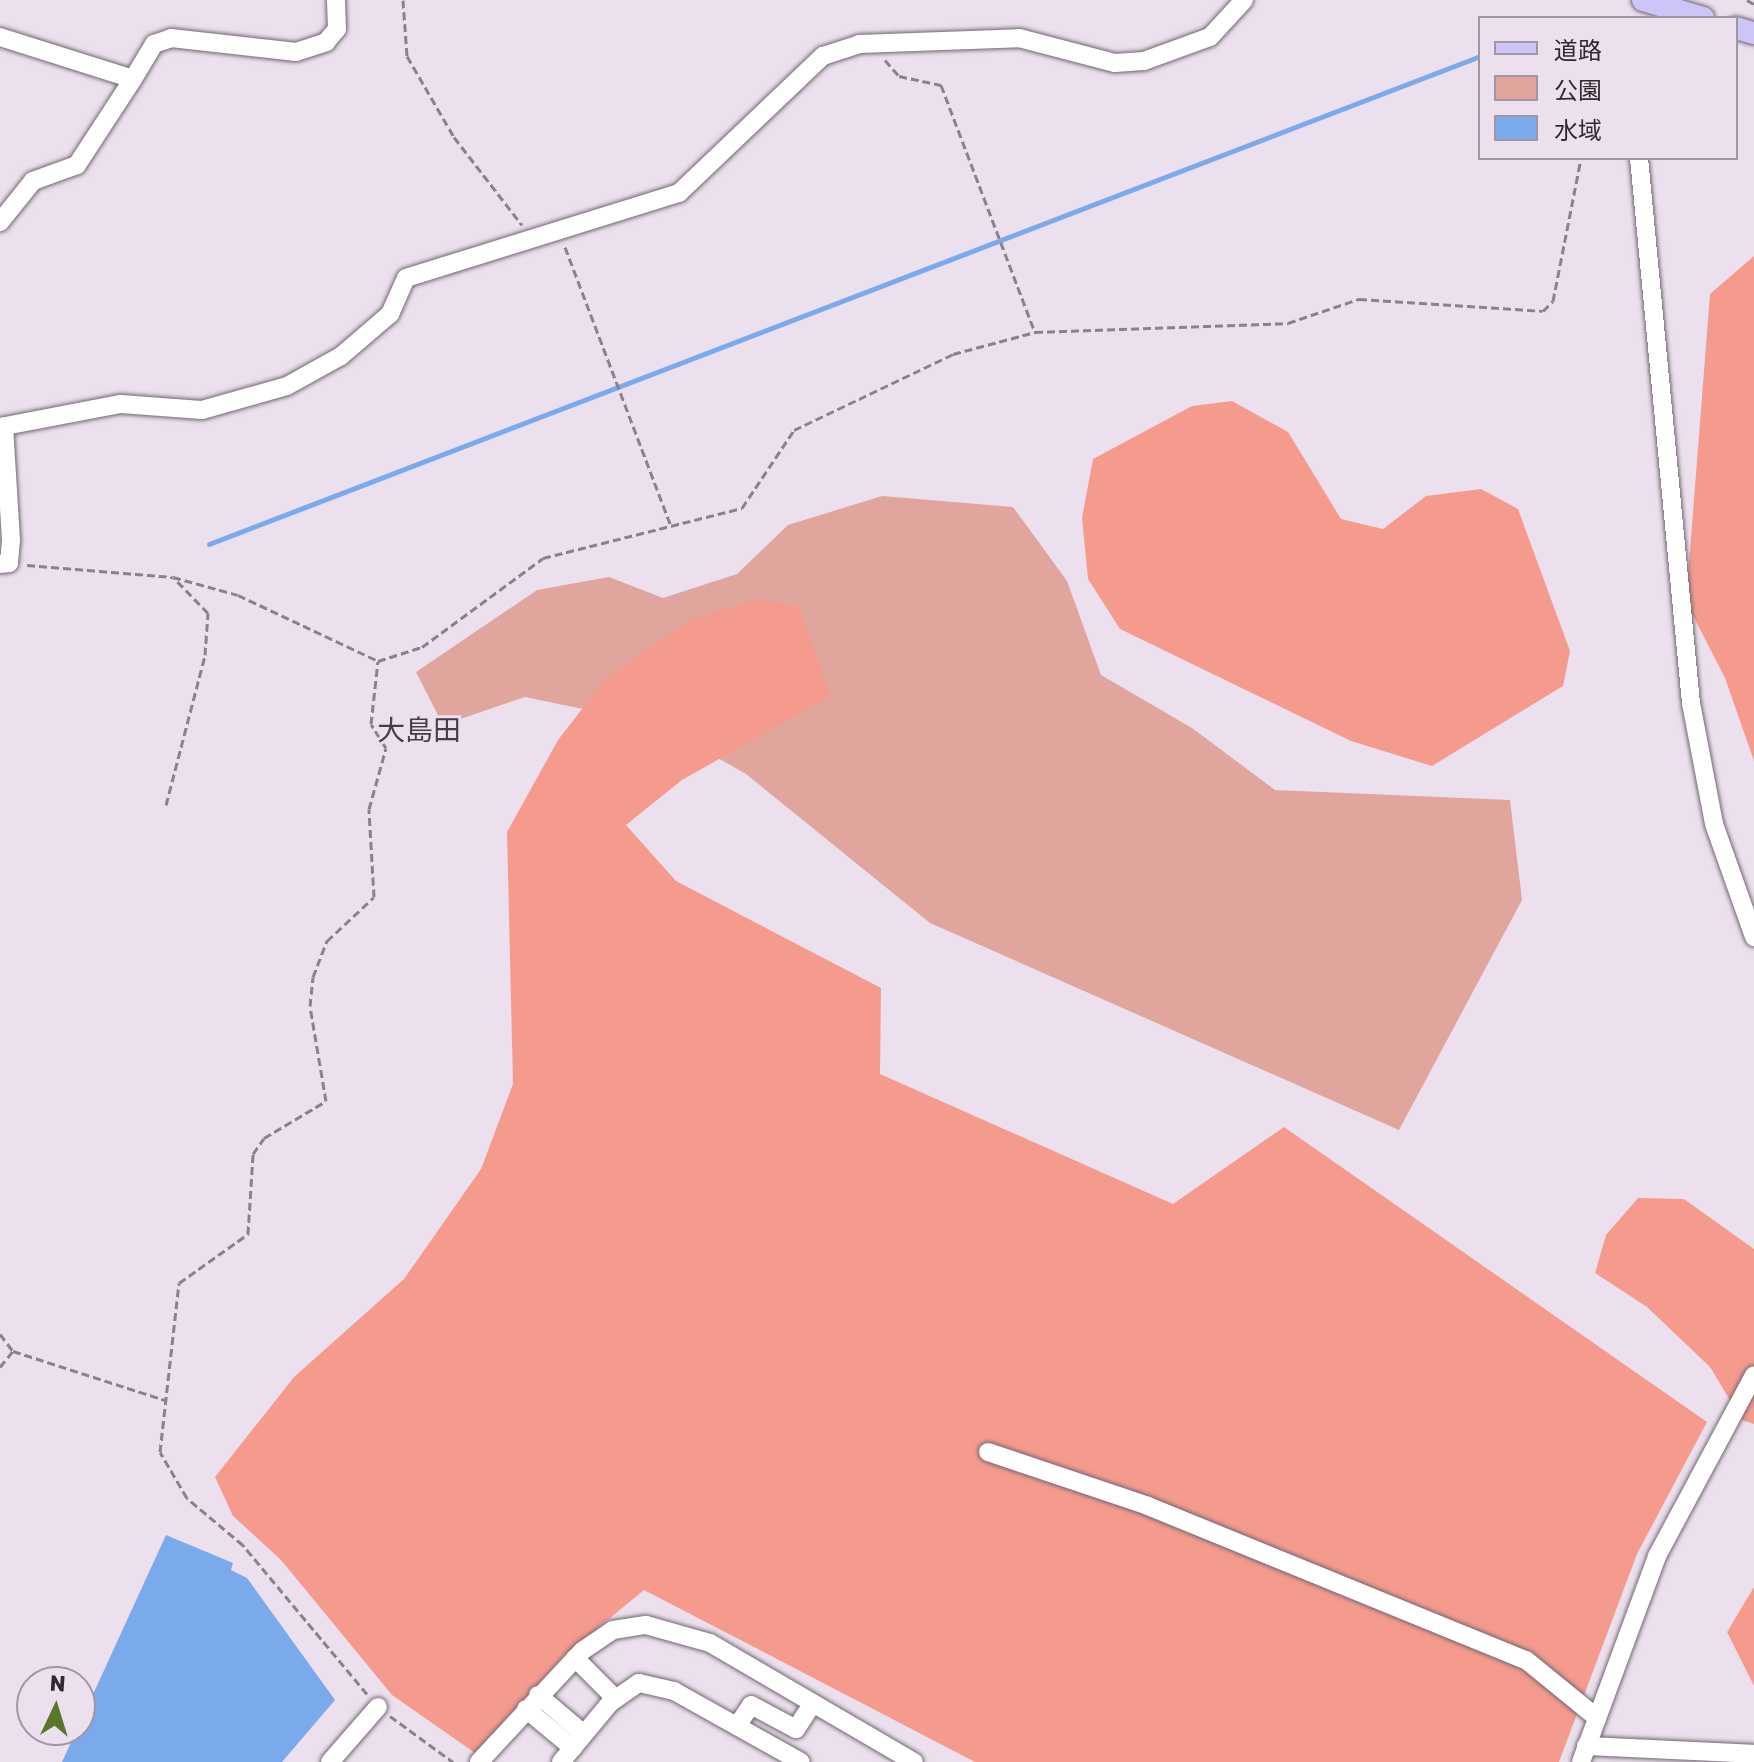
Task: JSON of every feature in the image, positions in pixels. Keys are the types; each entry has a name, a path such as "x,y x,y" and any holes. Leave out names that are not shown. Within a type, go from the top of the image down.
{"main road":[{"path":"1643,0 1695,16"}],"street":[{"path":"0,222 33,181 77,165 154,44 171,38 296,52 326,42 337,29 336,0"},
{"path":"4,564 2,427 121,404 202,410 251,400 341,356 390,314 406,278 679,193 798,72 823,56 879,43 1019,38 1115,63 1144,61 1210,37 1244,0"},
{"path":"0,37 133,79"},
{"path":"1639,160 1691,703 1714,824 1754,937"},
{"path":"1754,1375 1657,1556 1584,1754 1754,1754"},
{"path":"988,1452 1148,1506 1526,1660 1596,1717"},
{"path":"479,1762 575,1658 613,1630 664,1626 813,1703 894,1757 914,1762"},
{"path":"575,1658 615,1698"},
{"path":"532,1702 573,1748 615,1698 652,1684 801,1762"},
{"path":"737,1726 751,1705 796,1729 813,1703"},
{"path":"330,1762 378,1707"}],"path":[{"path":"403,0 407,56 454,137 530,239"},
{"path":"1747,0 1754,4"},
{"path":"879,43 899,76 941,85 1035,332"},
{"path":"4,564 173,577 238,595 378,661 422,647 543,558 742,508 794,430 850,399 953,354 1035,332 1288,323 1359,299 1543,311 1553,301 1581,160"},
{"path":"559,231 670,524"},
{"path":"166,805 205,655 208,613 173,577"},
{"path":"378,661 371,724 386,748 369,809 374,897 327,941 313,977 310,1006 326,1101 264,1138 253,1154 248,1234 179,1283 160,1452 187,1498 243,1545 378,1707 453,1762"},
{"path":"0,1334 13,1351 166,1401"},
{"path":"0,1367 13,1351"}],"green space":[{"path":"882,496 1013,507 1067,581 1101,675 1192,728 1275,790 1510,800 1522,900 1399,1130 930,923 746,774 660,725 525,697 443,725 416,672 537,590 609,577 663,598 737,574 788,525"}],"shaded area":[{"path":"1754,256 1754,761 1725,678 1686,602 1710,294"},
{"path":"1232,401 1288,432 1341,519 1383,529 1426,496 1481,489 1518,509 1570,651 1563,686 1432,766 1351,741 1120,629 1088,579 1082,518 1093,459 1192,406"},
{"path":"754,600 798,606 831,696 682,780 626,825 676,881 881,988 880,1074 1173,1204 1284,1127 1707,1422 1637,1554 1559,1762 975,1762 644,1590 564,1656 475,1753 392,1695 281,1560 233,1516 215,1477 294,1377 404,1279 481,1169 513,1084 507,832 558,740 606,678 691,619"},
{"path":"1638,1198 1684,1199 1754,1249 1754,1424 1742,1420 1710,1367 1647,1307 1595,1273 1606,1235"},
{"path":"1754,1587 1754,1686 1727,1632"}],"water":[{"path":"166,1535 233,1563 231,1570 247,1578 335,1700 282,1762 62,1762 69,1746 96,1746 96,1688"}],"waterway":[{"path":"209,544 1478,57"}],"district":[{"name":"大島田","path":"419,731"}]}
